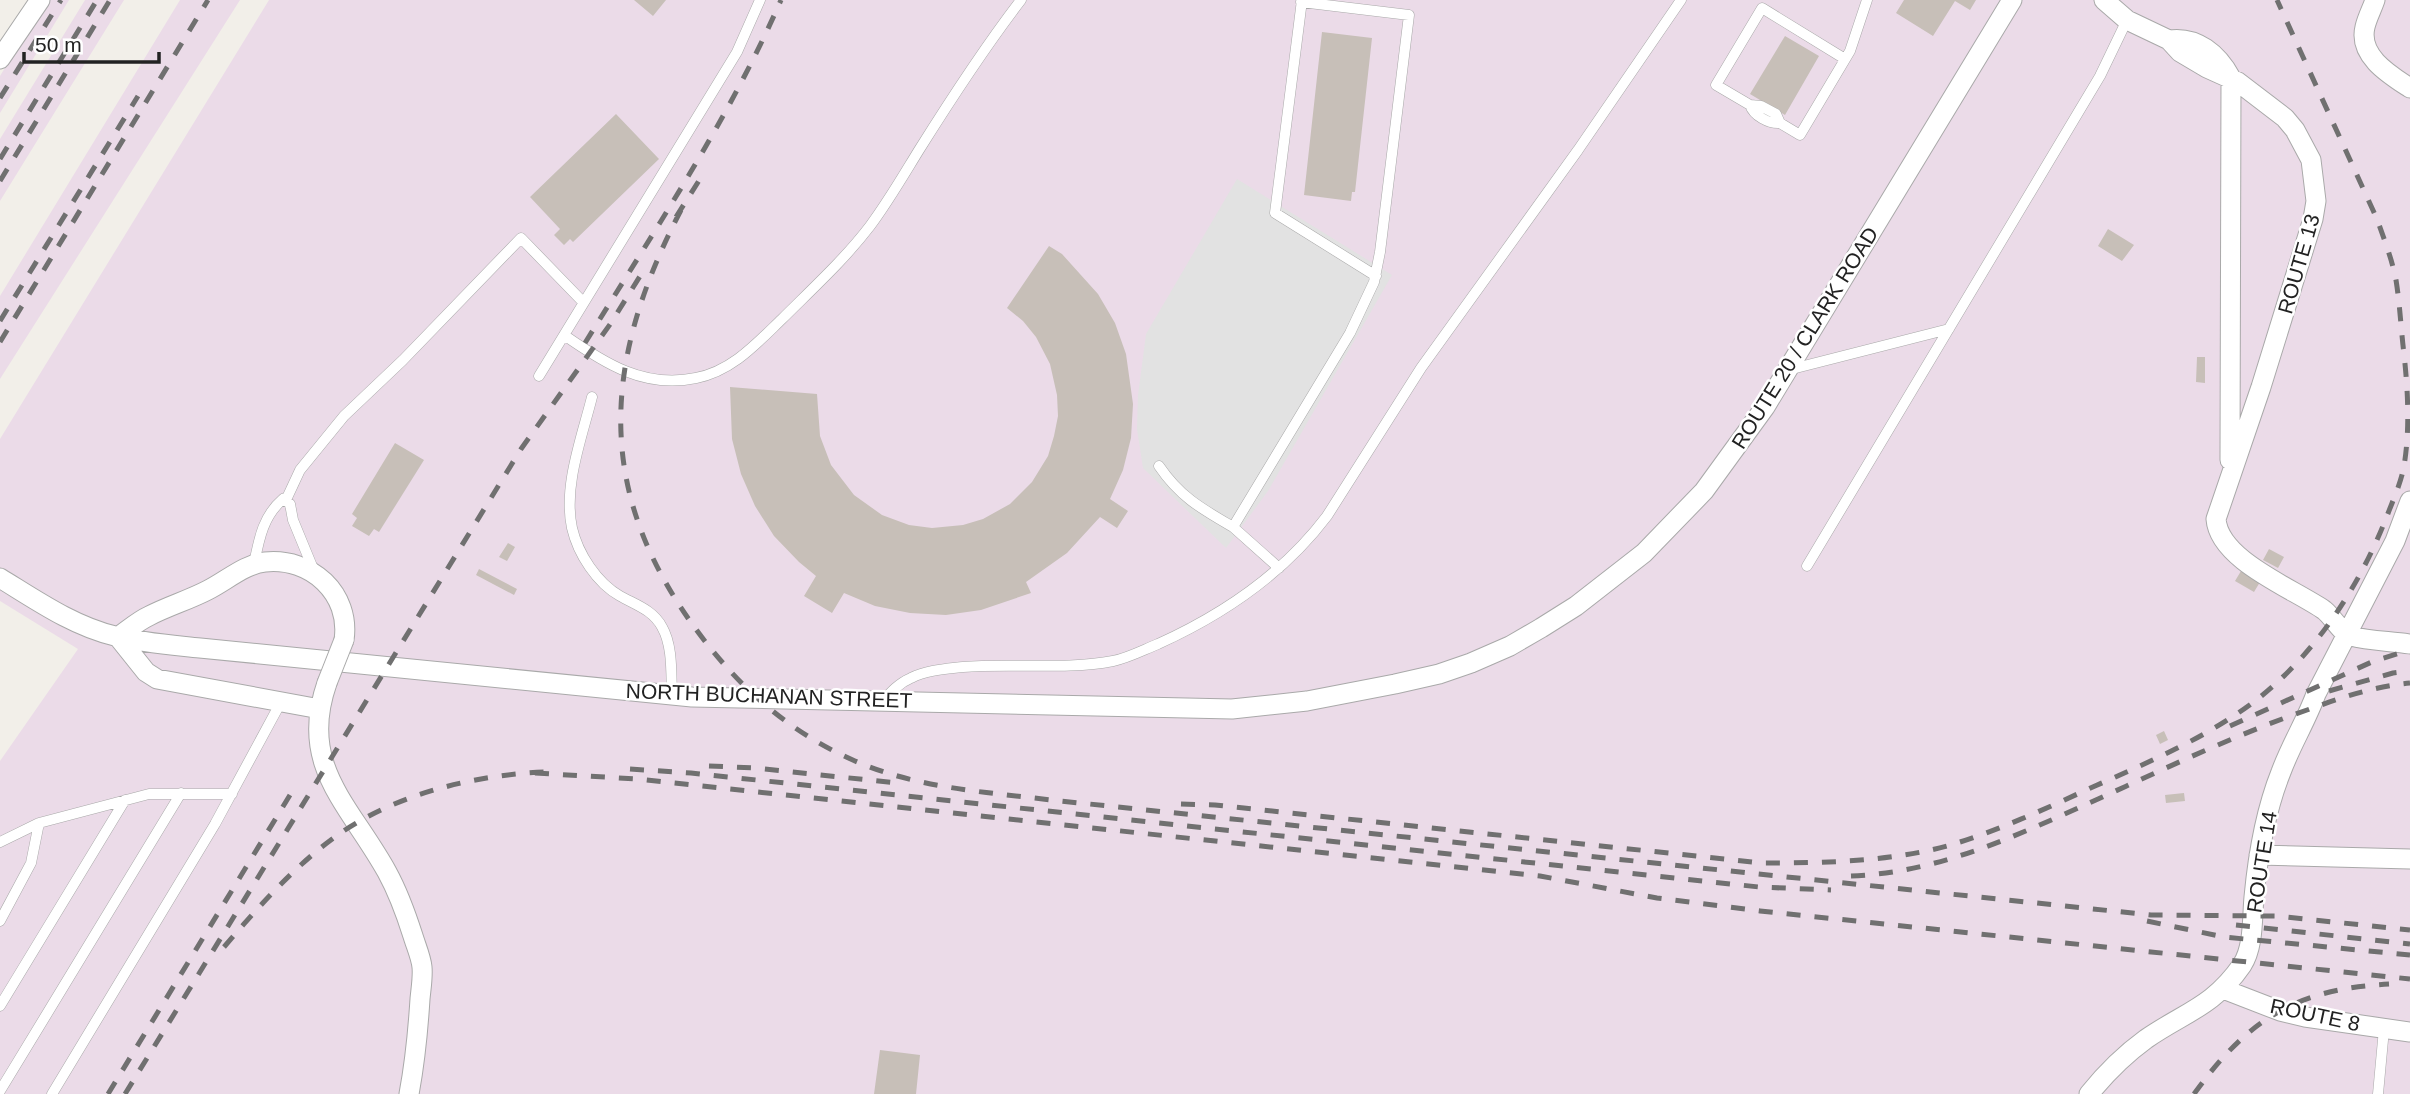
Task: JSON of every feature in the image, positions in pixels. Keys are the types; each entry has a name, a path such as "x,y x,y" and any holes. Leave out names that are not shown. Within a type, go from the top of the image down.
{"street":[{"path":"0,59 40,0"},
{"name":"ROUTE 20 / CLARK ROAD","path":"1541,628 1576,606 1644,553 1704,491 1737,447 1788,370 2012,0"},
{"name":"ROUTE 13","path":"2104,0 2127,20 2168,40 2186,40 2211,51 2222,62 2231,78 2262,99 2295,130 2311,160 2316,201 2305,250 2216,519 2220,537 2226,546 2241,559 2325,611 2347,635"},
{"path":"2375,0 2364,30 2368,49 2380,68 2410,88"},
{"name":"ROUTE 13","path":"2230,477 2231,78"},
{"name":"ROUTE 14","path":"2089,1094 2113,1065 2147,1038 2206,1004 2223,989 2244,962 2252,926 2262,831 2281,772 2316,694 2395,541 2410,501"},
{"path":"320,709 157,679 146,672 118,637 148,616 265,562 290,564 316,574 334,590 345,625 344,640 327,682 320,709 319,748 324,766 344,805 387,872 407,915 422,966 418,1044 409,1094"},
{"name":"NORTH BUCHANAN STREET","path":"0,578 81,625 118,637 200,648 672,695 882,702 1256,708 1307,701 1439,674 1510,646 1541,628"},
{"path":"2347,635 2410,644"},
{"path":"2259,855 2410,859"},
{"name":"ROUTE 8","path":"2223,989 2280,1011 2305,1017 2410,1032"}],"lane":[{"path":"539,376 737,52 760,0"},
{"path":"564,335 617,369 646,379 693,379 727,368 817,284 871,225 988,45 1021,0"},
{"path":"882,702 903,682 935,671 983,666 1100,663 1127,657 1200,623 1247,594 1279,568 1316,532 1421,368 1578,150 1681,0"},
{"path":"1845,58 1762,8 1716,85 1750,105 1761,106 1776,114 1780,123 1800,135 1845,58 1867,0"},
{"path":"1233,527 1350,333 1376,276 1409,15 1302,1 1275,213 1376,276"},
{"path":"1807,566 2100,76 2127,20"},
{"path":"316,574 286,500 300,470 344,416 403,360 521,238 583,302"},
{"path":"1788,370 1949,329"},
{"path":"592,397 573,476 570,509 572,528 582,555 604,585 651,612 663,628 668,647 672,695"},
{"path":"1160,466 1172,485 1189,501 1233,527 1279,568"},
{"path":"254,566 260,532 275,507 283,499 286,500"},
{"path":"52,1094 232,794 281,702"},
{"path":"0,1091 181,793"},
{"path":"0,842 39,823 149,794 232,794"},
{"path":"0,1006 125,800"},
{"path":"0,922 31,863 39,823"},
{"path":"2378,1094 2384,1029"}],"shaded area":[{"path":"46,0 69,0 0,113 0,76"},
{"path":"85,0 124,0 0,201 0,139"},
{"path":"180,0 240,0 0,379 0,296"},
{"path":"269,0 2410,0 2410,1094 0,1094 0,761 78,649 0,601 0,439"},
{"path":"1237,179 1392,275 1268,491 1226,548 1143,468 1137,429 1138,395 1146,334"}],"building":[{"path":"634,0 666,0 653,16"},
{"path":"1904,0 1976,0 1970,10 1955,1 1933,36 1896,13"},
{"path":"1322,32 1372,38 1355,192 1352,192 1351,201 1304,195"},
{"path":"1785,36 1819,56 1785,115 1750,94"},
{"path":"616,114 659,159 573,242 570,239 564,245 554,235 560,229 530,197"},
{"path":"2108,229 2134,245 2122,261 2098,246"},
{"path":"1049,246 1062,254 1098,294 1115,323 1126,354 1133,404 1131,438 1123,470 1110,499 1128,511 1117,528 1100,517 1067,553 1026,582 1031,593 981,610 946,615 910,613 875,606 844,593 832,613 804,596 816,576 774,536 755,506 741,474 732,439 730,387 817,394 820,436 831,465 854,495 882,515 909,525 932,528 963,525 983,519 1010,504 1032,482 1048,456 1054,436 1058,416 1057,395 1050,364 1036,337 1023,321 1007,308"},
{"path":"2197,357 2205,357 2205,383 2196,382"},
{"path":"395,443 424,460 379,532 374,529 369,536 352,526 357,518 352,514"},
{"path":"508,543 515,547 507,561 499,557"},
{"path":"2269,549 2284,557 2278,568 2263,560"},
{"path":"2247,561 2266,572 2254,592 2235,581"},
{"path":"479,569 517,589 514,595 476,575"},
{"path":"2164,731 2168,740 2160,744 2156,735"},
{"path":"2184,793 2185,801 2166,803 2165,795"},
{"path":"880,1050 920,1055 916,1094 874,1094"}],"railway":[{"path":"0,98 61,0"},
{"path":"0,159 97,0"},
{"path":"0,181 110,0"},
{"path":"0,342 208,0"},
{"path":"585,343 714,132 781,0"},
{"path":"1181,804 1215,805 1762,863 1878,858 1947,846 2022,819 2175,749 2251,704 2273,686 2314,643 2332,620 2363,569 2401,479 2408,424 2407,382 2396,280 2390,257 2377,219 2277,0"},
{"path":"0,321 138,96"},
{"path":"676,217 700,179"},
{"path":"681,210 654,267 635,323 624,377 621,430 627,482 643,534 668,587 704,640 736,677 791,725 855,761 927,783 1051,800 2151,915 2276,916 2410,930"},
{"path":"125,1094 521,449 611,323 645,268"},
{"path":"2230,726 2374,661 2410,650"},
{"path":"2329,691 2393,673 2410,671"},
{"path":"1851,876 1910,869 1968,853 2023,832 2249,732 2358,693 2410,683"},
{"path":"709,766 755,768 897,783"},
{"path":"630,769 691,773 1759,887 1831,890"},
{"path":"224,947 294,871 325,844 365,818 413,797 465,782 544,772"},
{"path":"535,773 637,779 1540,876 1657,898 1760,911 2410,979"},
{"path":"108,1094 290,795"},
{"path":"2147,921 2224,937 2410,955"},
{"path":"2236,925 2410,944"},
{"path":"2194,1094 2234,1046 2277,1013 2301,1001 2327,993 2389,984"}]}
